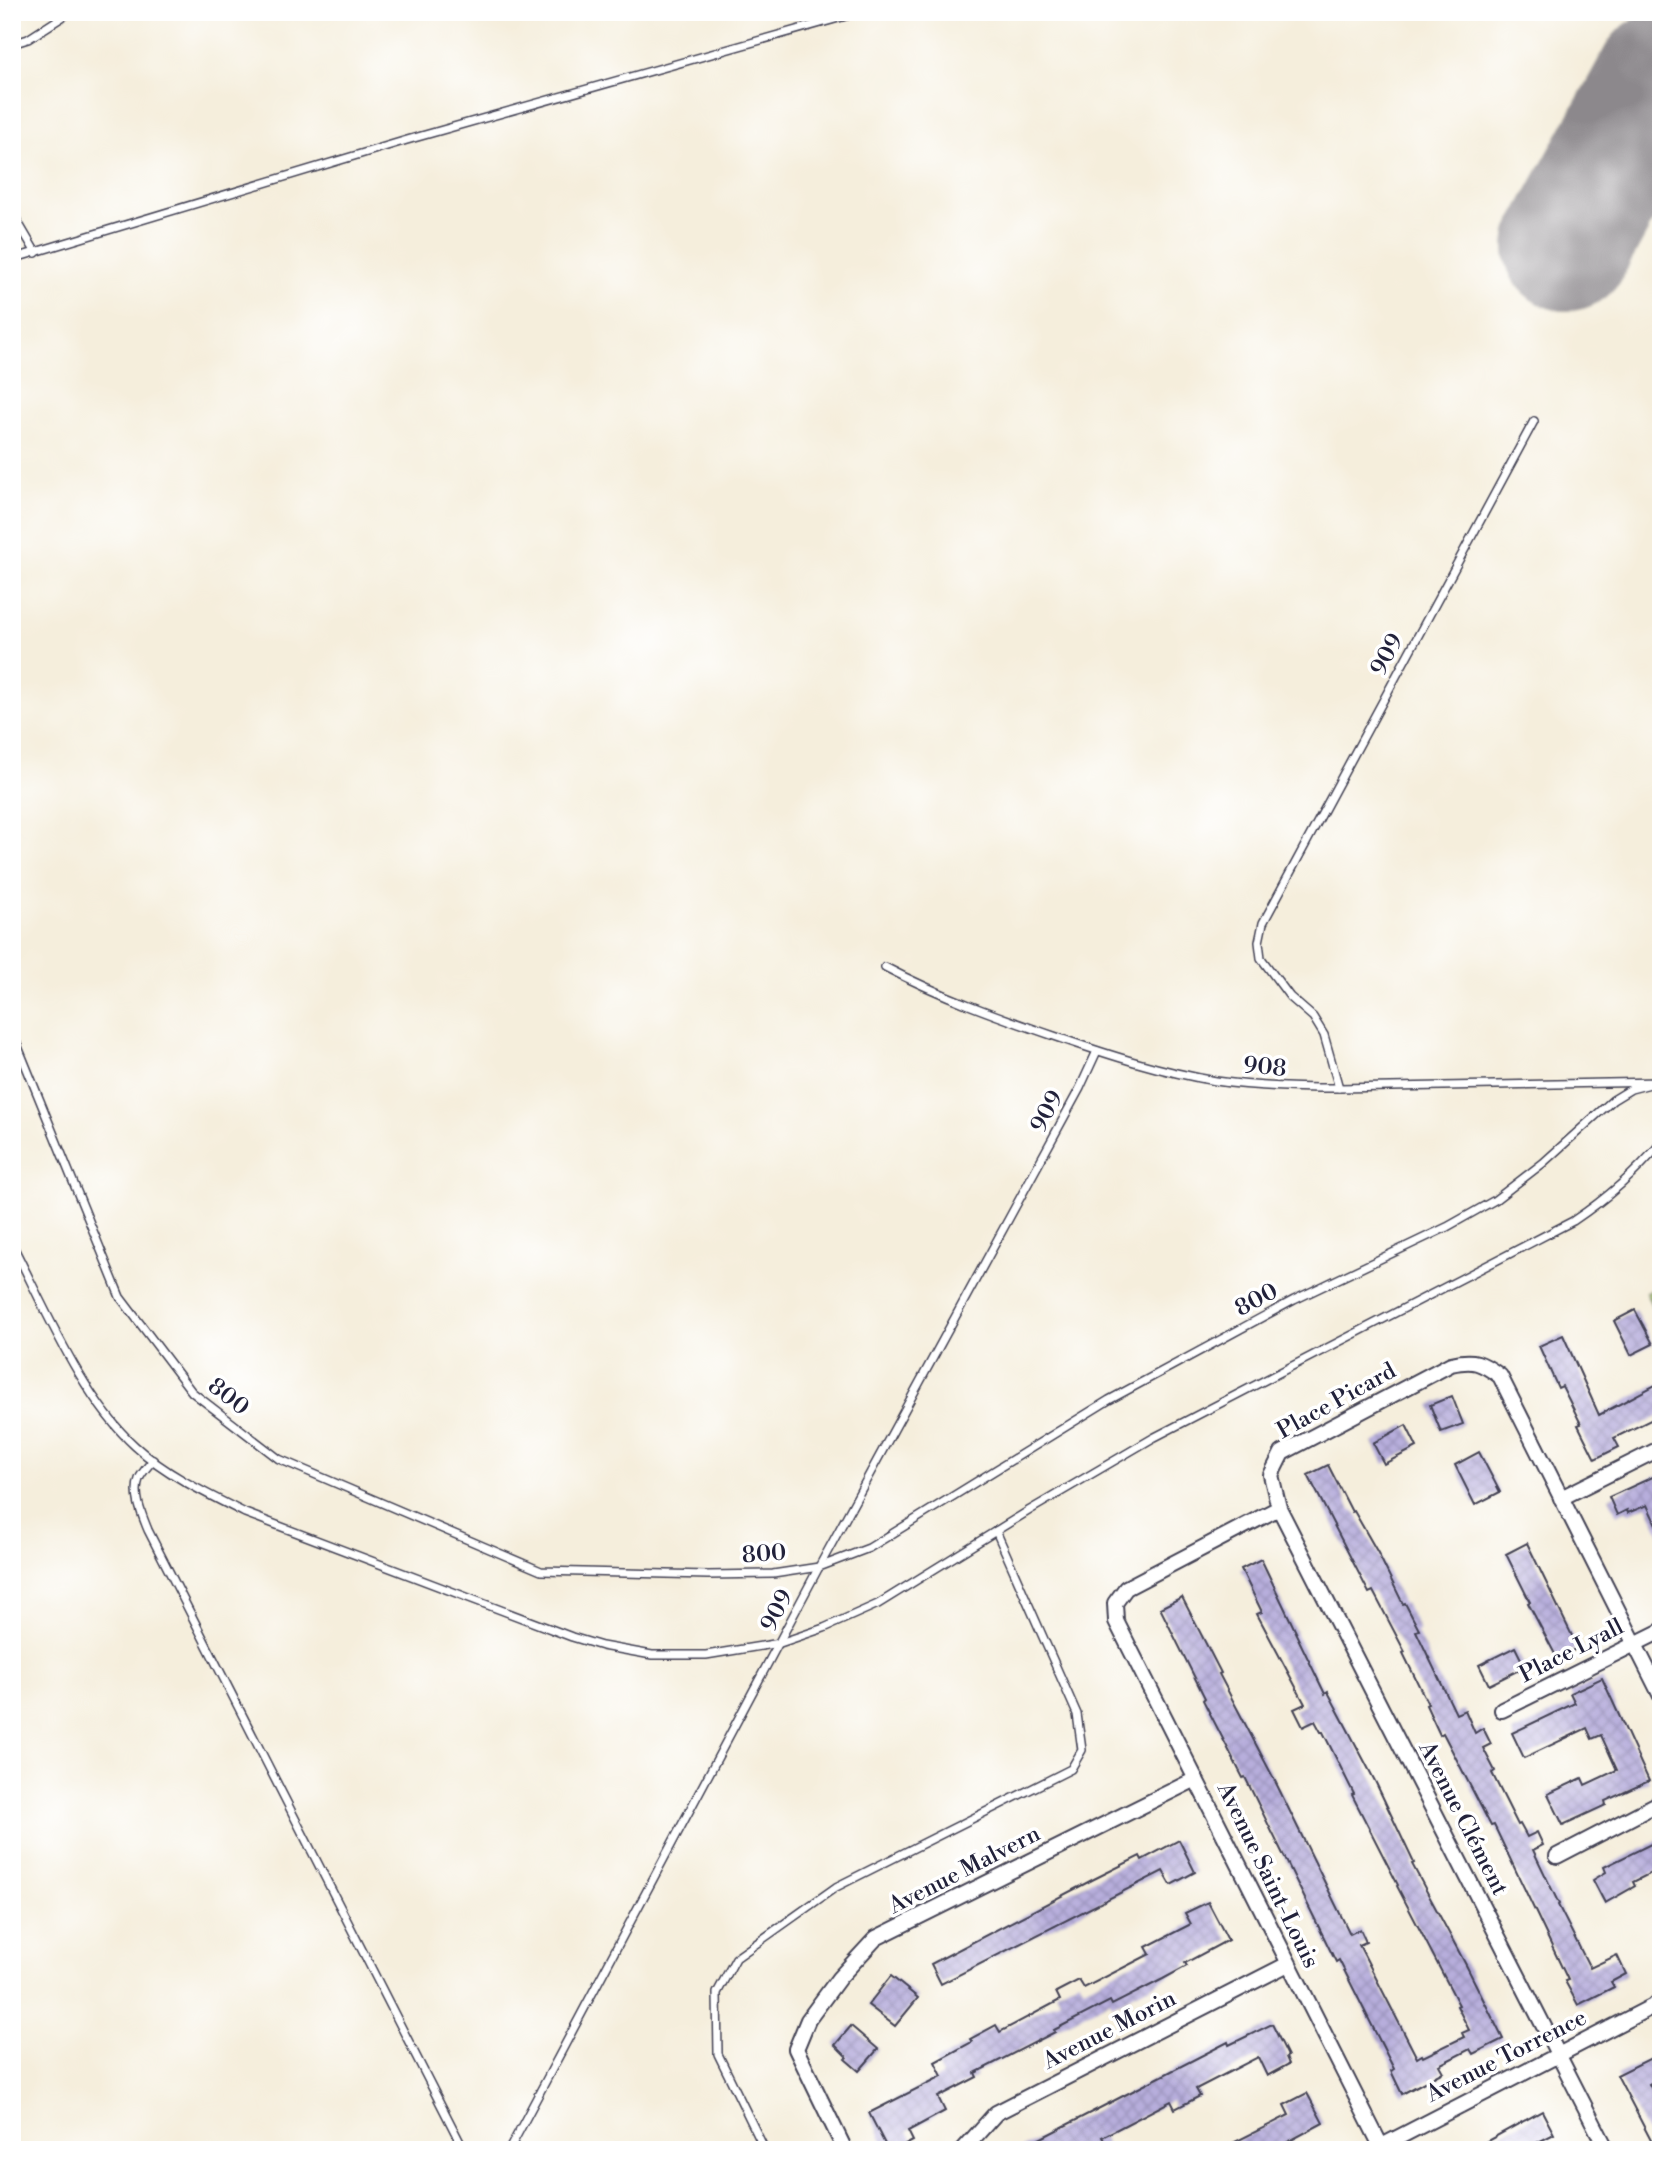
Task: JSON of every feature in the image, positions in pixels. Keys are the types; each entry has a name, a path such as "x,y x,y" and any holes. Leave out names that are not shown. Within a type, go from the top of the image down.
{"street":[{"name":"Place Picard","path":"1279,1508 1271,1475 1282,1453 1451,1364 1476,1361 1500,1376 1561,1499"},
{"path":"1661,1448 1561,1499 1661,1696"},
{"name":"Avenue Saint-Louis","path":"1279,1508 1126,1588 1115,1603 1116,1621 1379,2148"},
{"name":"Avenue Clément","path":"1279,1508 1607,2150"},
{"name":"Place Lyall","path":"1502,1710 1661,1631"},
{"name":"Avenue Malvern","path":"845,2150 796,2049 808,2020 839,1978 876,1938 1196,1779"},
{"path":"1558,1856 1661,1802"},
{"name":"Avenue Morin","path":"963,2150 996,2113 1288,1964"},
{"name":"Avenue Torrence","path":"1379,2148 1661,2002"}],"lane":[{"path":"12,44 28,39 71,12"},
{"path":"12,259 407,141 860,12"},
{"path":"12,212 36,253"},
{"name":"909","path":"1339,1088 1324,1035 1313,1017 1290,997 1261,958 1259,942 1263,922 1534,421"},
{"name":"908","path":"885,967 917,984 968,1005 1097,1051 1216,1081 1297,1088 1657,1082"},
{"name":"800","path":"12,1032 120,1297 192,1392 279,1459 541,1571 773,1574 819,1567 844,1559 879,1542 1109,1400 1346,1274 1447,1227 1495,1200 1544,1163 1613,1100 1631,1089 1657,1082"},
{"name":"909","path":"509,2150 819,1567 1074,1100 1097,1051"},
{"path":"12,1244 92,1394 135,1446 197,1489 245,1513 572,1637 652,1656 706,1655 780,1643 824,1628 878,1604 1153,1438 1573,1221 1627,1179 1661,1143"},
{"path":"153,1460 140,1478 137,1489 141,1515 464,2150"},
{"path":"765,2150 718,2054 717,1993 736,1958 836,1887 1071,1769 1082,1750 1077,1714 996,1531"}],"green space":[{"path":"1661,1286 1661,1323 1646,1293"}],"building":[{"path":"1635,1310 1653,1344 1631,1355 1614,1321"},
{"path":"1563,1335 1599,1415 1657,1384 1661,1392 1661,1415 1614,1438 1619,1447 1595,1459 1578,1425 1581,1424 1562,1386 1558,1388 1539,1346"},
{"path":"1452,1396 1463,1424 1441,1432 1430,1405"},
{"path":"1406,1425 1417,1447 1384,1464 1373,1443"},
{"path":"1479,1452 1500,1492 1475,1505 1455,1465"},
{"path":"1328,1465 1419,1630 1416,1631 1456,1714 1465,1710 1475,1733 1483,1728 1491,1744 1483,1748 1495,1771 1492,1773 1518,1825 1520,1824 1527,1837 1537,1832 1543,1845 1533,1850 1590,1968 1617,1955 1626,1974 1611,1982 1614,1987 1578,2005 1494,1825 1491,1826 1443,1733 1440,1735 1403,1653 1405,1652 1373,1591 1369,1593 1308,1475"},
{"path":"1657,1475 1661,1484 1661,1535 1647,1505 1617,1515 1609,1497"},
{"path":"1527,1543 1578,1648 1557,1658 1506,1554"},
{"path":"1261,1559 1325,1694 1328,1692 1376,1783 1414,1863 1412,1864 1503,2039 1473,2054 1470,2049 1439,2065 1443,2072 1402,2094 1391,2071 1394,2069 1339,1960 1336,1962 1245,1777 1243,1778 1203,1700 1205,1698 1160,1608 1182,1597 1350,1934 1360,1929 1366,1942 1359,1945 1417,2058 1422,2055 1423,2057 1464,2037 1462,2033 1469,2030 1323,1732 1315,1721 1303,1727 1294,1709 1305,1704 1257,1614 1262,1612 1241,1569"},
{"path":"1515,1647 1525,1667 1489,1685 1479,1665"},
{"path":"1602,1678 1649,1781 1605,1801 1606,1805 1563,1825 1548,1794 1582,1778 1585,1785 1617,1770 1601,1735 1592,1739 1587,1728 1524,1758 1512,1733 1575,1703 1570,1693"},
{"path":"1661,1839 1661,1868 1633,1882 1635,1886 1605,1903 1593,1880 1606,1872 1604,1867"},
{"path":"1179,1840 1195,1872 1171,1885 1163,1871 941,1984 931,1964 1140,1856 1142,1860"},
{"path":"1208,1902 1228,1940 1185,1963 1187,1966 1163,1979 1112,2005 1110,2001 975,2073 977,2077 938,2097 945,2111 908,2131 913,2141 896,2150 888,2150 869,2113 942,2076 935,2062 972,2042 970,2039 996,2025 1000,2032 1060,2000 1056,1992 1079,1980 1084,1988 1150,1954 1146,1947 1191,1924 1185,1913"},
{"path":"891,1976 918,1998 895,2026 868,2005"},
{"path":"1272,2024 1288,2056 1286,2057 1289,2064 1267,2076 1258,2057 1196,2089 1200,2096 1175,2109 1171,2101 1102,2137 1106,2144 1095,2150 1018,2150 1228,2042 1229,2045"},
{"path":"851,2026 878,2049 859,2071 845,2059 847,2057 835,2045"},
{"path":"1661,2053 1661,2078 1649,2084 1661,2107 1661,2150 1656,2150 1617,2075"},
{"path":"1307,2093 1323,2123 1280,2146 1283,2150 1219,2150 1289,2115 1284,2105"},
{"path":"1542,2111 1554,2134 1523,2150 1471,2150"}],"runway":[{"path":"1567,248 1661,76"}]}
